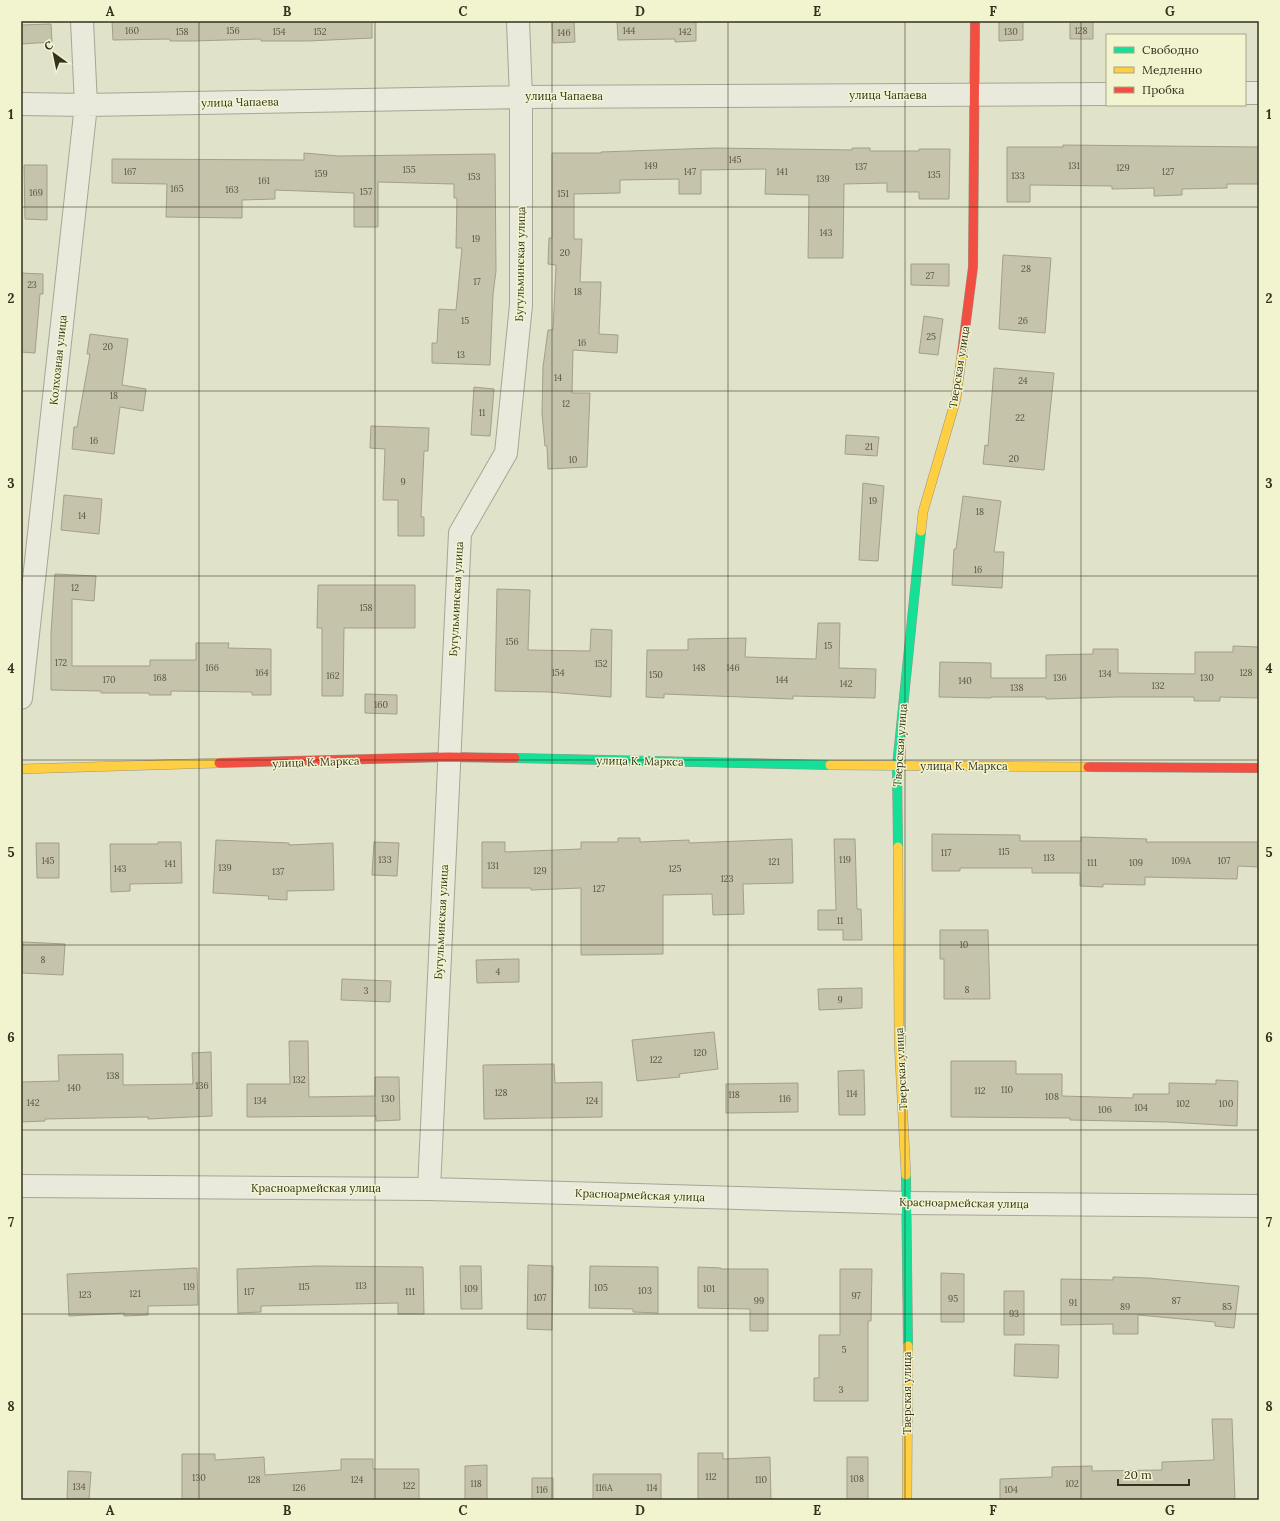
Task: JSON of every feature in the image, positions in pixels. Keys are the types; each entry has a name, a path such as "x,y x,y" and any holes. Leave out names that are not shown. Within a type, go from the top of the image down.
{"street":[{"name":"Колхозная улица","path":"21,698 86,105 82,21"},
{"name":"Бугульминская улица","path":"429,1189 448,757 460,532 506,453 521,305 521,97 518,21"},
{"name":"Тверская улица","path":"907,1500 908,1203 899,1042 897,766 923,512 956,399 973,267 975,21"},
{"path":"1246,93 1259,92"},
{"name":"улица Чапаева","path":"21,104 86,105 521,97 1106,94"},
{"name":"улица К. Маркса","path":"21,769 448,757 897,766 1259,768"},
{"name":"Красноармейская улица","path":"21,1186 429,1189 908,1203 1259,1206"}],"building":[{"path":"112,21 372,21 372,38 308,41 261,41 261,39 193,41 170,41 170,39 113,40"},
{"path":"552,21 574,21 575,42 553,43"},
{"path":"617,21 696,21 696,41 675,42 675,39 618,40"},
{"path":"999,21 1023,21 1023,40 999,41"},
{"path":"1070,21 1093,21 1093,39 1070,39"},
{"path":"51,24 52,42 21,44 21,25"},
{"path":"1063,145 1259,147 1259,184 1227,184 1227,188 1182,189 1182,195 1154,196 1154,188 1112,189 1112,186 1030,185 1030,202 1007,202 1007,147 1063,147"},
{"path":"715,148 852,150 852,148 870,148 870,151 919,151 919,149 950,149 949,199 919,199 919,192 887,192 887,183 844,184 843,258 808,258 809,195 765,194 766,169 701,170 701,194 679,194 679,179 620,180 620,193 574,194 574,239 582,239 580,282 601,282 599,334 618,335 617,353 573,350 572,393 590,393 587,467 548,469 547,446 545,446 542,413 543,367 548,330 553,330 556,265 548,264 549,238 552,238 552,153 601,153"},
{"path":"304,153 339,156 495,154 496,271 493,294 490,365 432,363 432,343 437,343 439,309 456,310 462,248 456,248 457,198 454,198 454,184 378,182 378,227 354,227 354,193 275,190 275,199 242,200 242,218 166,217 167,184 112,183 112,159 304,160"},
{"path":"24,165 47,165 47,220 25,219"},
{"path":"1003,255 1051,258 1045,333 999,329"},
{"path":"911,264 949,264 949,286 911,285"},
{"path":"21,273 43,274 43,294 40,294 35,353 21,352"},
{"path":"924,316 943,319 938,355 919,353"},
{"path":"90,334 128,339 122,385 146,389 143,411 120,407 114,454 72,449 74,427 77,427 90,354 87,354"},
{"path":"994,368 1054,373 1044,470 983,464 985,445 988,446"},
{"path":"474,387 494,389 490,436 471,435"},
{"path":"371,426 429,428 428,451 424,451 421,517 424,517 424,536 398,536 398,500 383,500 385,449 370,448"},
{"path":"846,435 879,437 877,456 845,454"},
{"path":"863,483 884,486 878,561 859,560"},
{"path":"64,495 102,499 99,534 61,530"},
{"path":"963,496 1001,501 994,552 1004,552 1002,588 952,585 954,549 956,549"},
{"path":"55,574 96,576 94,601 72,599 72,666 150,666 150,660 196,660 196,643 229,643 228,648 271,649 271,695 252,695 252,692 171,691 171,695 149,695 149,693 101,693 101,691 51,690 51,633"},
{"path":"318,585 415,585 415,628 344,628 343,696 322,696 322,628 317,628"},
{"path":"497,589 530,590 528,650 590,651 591,629 612,630 611,697 548,692 495,691"},
{"path":"818,623 840,623 839,668 876,669 875,698 793,696 793,699 664,694 664,698 646,697 647,650 688,650 688,639 746,638 745,657 816,659"},
{"path":"1233,646 1259,647 1259,698 1220,697 1220,701 1194,701 1194,697 1046,699 1046,697 939,697 940,662 991,663 991,678 1046,678 1046,655 1093,654 1093,649 1118,649 1118,673 1195,674 1195,652 1233,652"},
{"path":"365,694 397,695 397,714 365,713"},
{"path":"932,834 1020,835 1020,841 1081,841 1081,837 1147,839 1146,842 1259,842 1259,867 1238,866 1237,879 1145,877 1145,885 1103,884 1103,887 1080,886 1080,873 1032,873 1032,868 960,868 960,871 932,871"},
{"path":"618,838 640,838 640,842 689,840 689,843 792,839 793,883 743,884 744,914 713,915 712,894 663,895 663,954 581,955 581,888 531,890 531,888 482,888 482,842 505,842 505,852 581,849 581,842 618,842"},
{"path":"834,839 855,839 857,909 861,909 862,940 843,940 843,930 818,930 818,910 836,910"},
{"path":"216,840 289,843 289,845 333,843 334,890 287,891 287,900 268,899 269,896 213,893"},
{"path":"158,842 181,842 182,883 130,884 130,891 111,892 110,844 158,844"},
{"path":"374,842 399,843 397,876 372,875"},
{"path":"36,843 59,843 59,878 37,878"},
{"path":"940,930 988,930 990,999 944,999 944,959 940,959"},
{"path":"23,942 65,944 63,975 22,973"},
{"path":"519,959 519,982 477,983 476,960"},
{"path":"342,979 391,981 390,1002 341,1000"},
{"path":"862,988 862,1008 819,1010 818,989"},
{"path":"714,1032 718,1069 679,1074 680,1077 637,1081 632,1040"},
{"path":"289,1041 308,1041 309,1097 375,1096 375,1077 399,1077 400,1120 376,1121 376,1116 247,1117 247,1084 290,1084"},
{"path":"211,1052 212,1116 148,1119 148,1117 45,1119 45,1121 21,1122 21,1082 59,1081 58,1055 123,1054 123,1085 193,1084 192,1053"},
{"path":"951,1061 1016,1061 1016,1074 1062,1074 1062,1096 1133,1098 1133,1094 1169,1094 1169,1083 1216,1084 1216,1080 1238,1081 1237,1126 1168,1122 1070,1120 1070,1118 951,1117"},
{"path":"554,1064 555,1083 602,1082 602,1117 484,1119 483,1065"},
{"path":"864,1070 865,1115 839,1115 838,1071"},
{"path":"798,1083 798,1112 726,1113 726,1084"},
{"path":"528,1265 553,1266 552,1330 527,1329"},
{"path":"316,1266 423,1267 424,1314 398,1314 398,1303 261,1306 261,1312 238,1313 237,1269"},
{"path":"460,1266 481,1266 482,1309 461,1309"},
{"path":"590,1266 658,1267 658,1313 633,1312 633,1309 589,1308"},
{"path":"698,1267 721,1269 768,1269 768,1331 750,1331 750,1309 698,1308"},
{"path":"197,1268 198,1305 148,1306 148,1315 124,1316 124,1313 69,1316 67,1274"},
{"path":"840,1269 872,1269 871,1321 868,1321 868,1401 814,1401 814,1378 819,1378 819,1335 840,1335"},
{"path":"941,1273 964,1274 964,1322 941,1322"},
{"path":"1113,1277 1148,1278 1239,1286 1234,1328 1215,1326 1215,1322 1138,1315 1138,1334 1113,1334 1113,1324 1061,1325 1061,1279 1113,1280"},
{"path":"1004,1291 1024,1291 1024,1335 1004,1335"},
{"path":"1015,1344 1059,1345 1058,1378 1014,1376"},
{"path":"1212,1419 1232,1419 1235,1500 1000,1500 1000,1479 1052,1477 1052,1467 1092,1466 1092,1471 1162,1470 1162,1462 1214,1460"},
{"path":"698,1453 723,1453 723,1459 770,1457 771,1500 698,1500"},
{"path":"182,1454 215,1454 215,1460 264,1457 265,1475 341,1470 341,1459 373,1459 373,1469 419,1469 419,1500 182,1500"},
{"path":"847,1457 868,1457 868,1500 847,1500"},
{"path":"487,1465 487,1500 465,1500 465,1466"},
{"path":"68,1471 91,1472 89,1500 67,1500"},
{"path":"593,1474 661,1474 661,1500 593,1500"},
{"path":"532,1478 553,1478 553,1500 532,1500"}],"traffic: fast":[{"path":"898,847 897,766 921,531"},
{"path":"515,758 830,765"},
{"path":"906,1175 908,1346"}],"traffic: slow":[{"path":"921,531 923,512 956,399 962,353"},
{"path":"21,769 219,763"},
{"path":"830,765 1088,767"},
{"path":"898,847 899,1042 906,1175"},
{"path":"907,1500 908,1346"}],"traffic: jam":[{"path":"962,353 973,267 975,21"},
{"path":"219,763 448,757 515,758"},
{"path":"1088,767 1259,768"}]}
